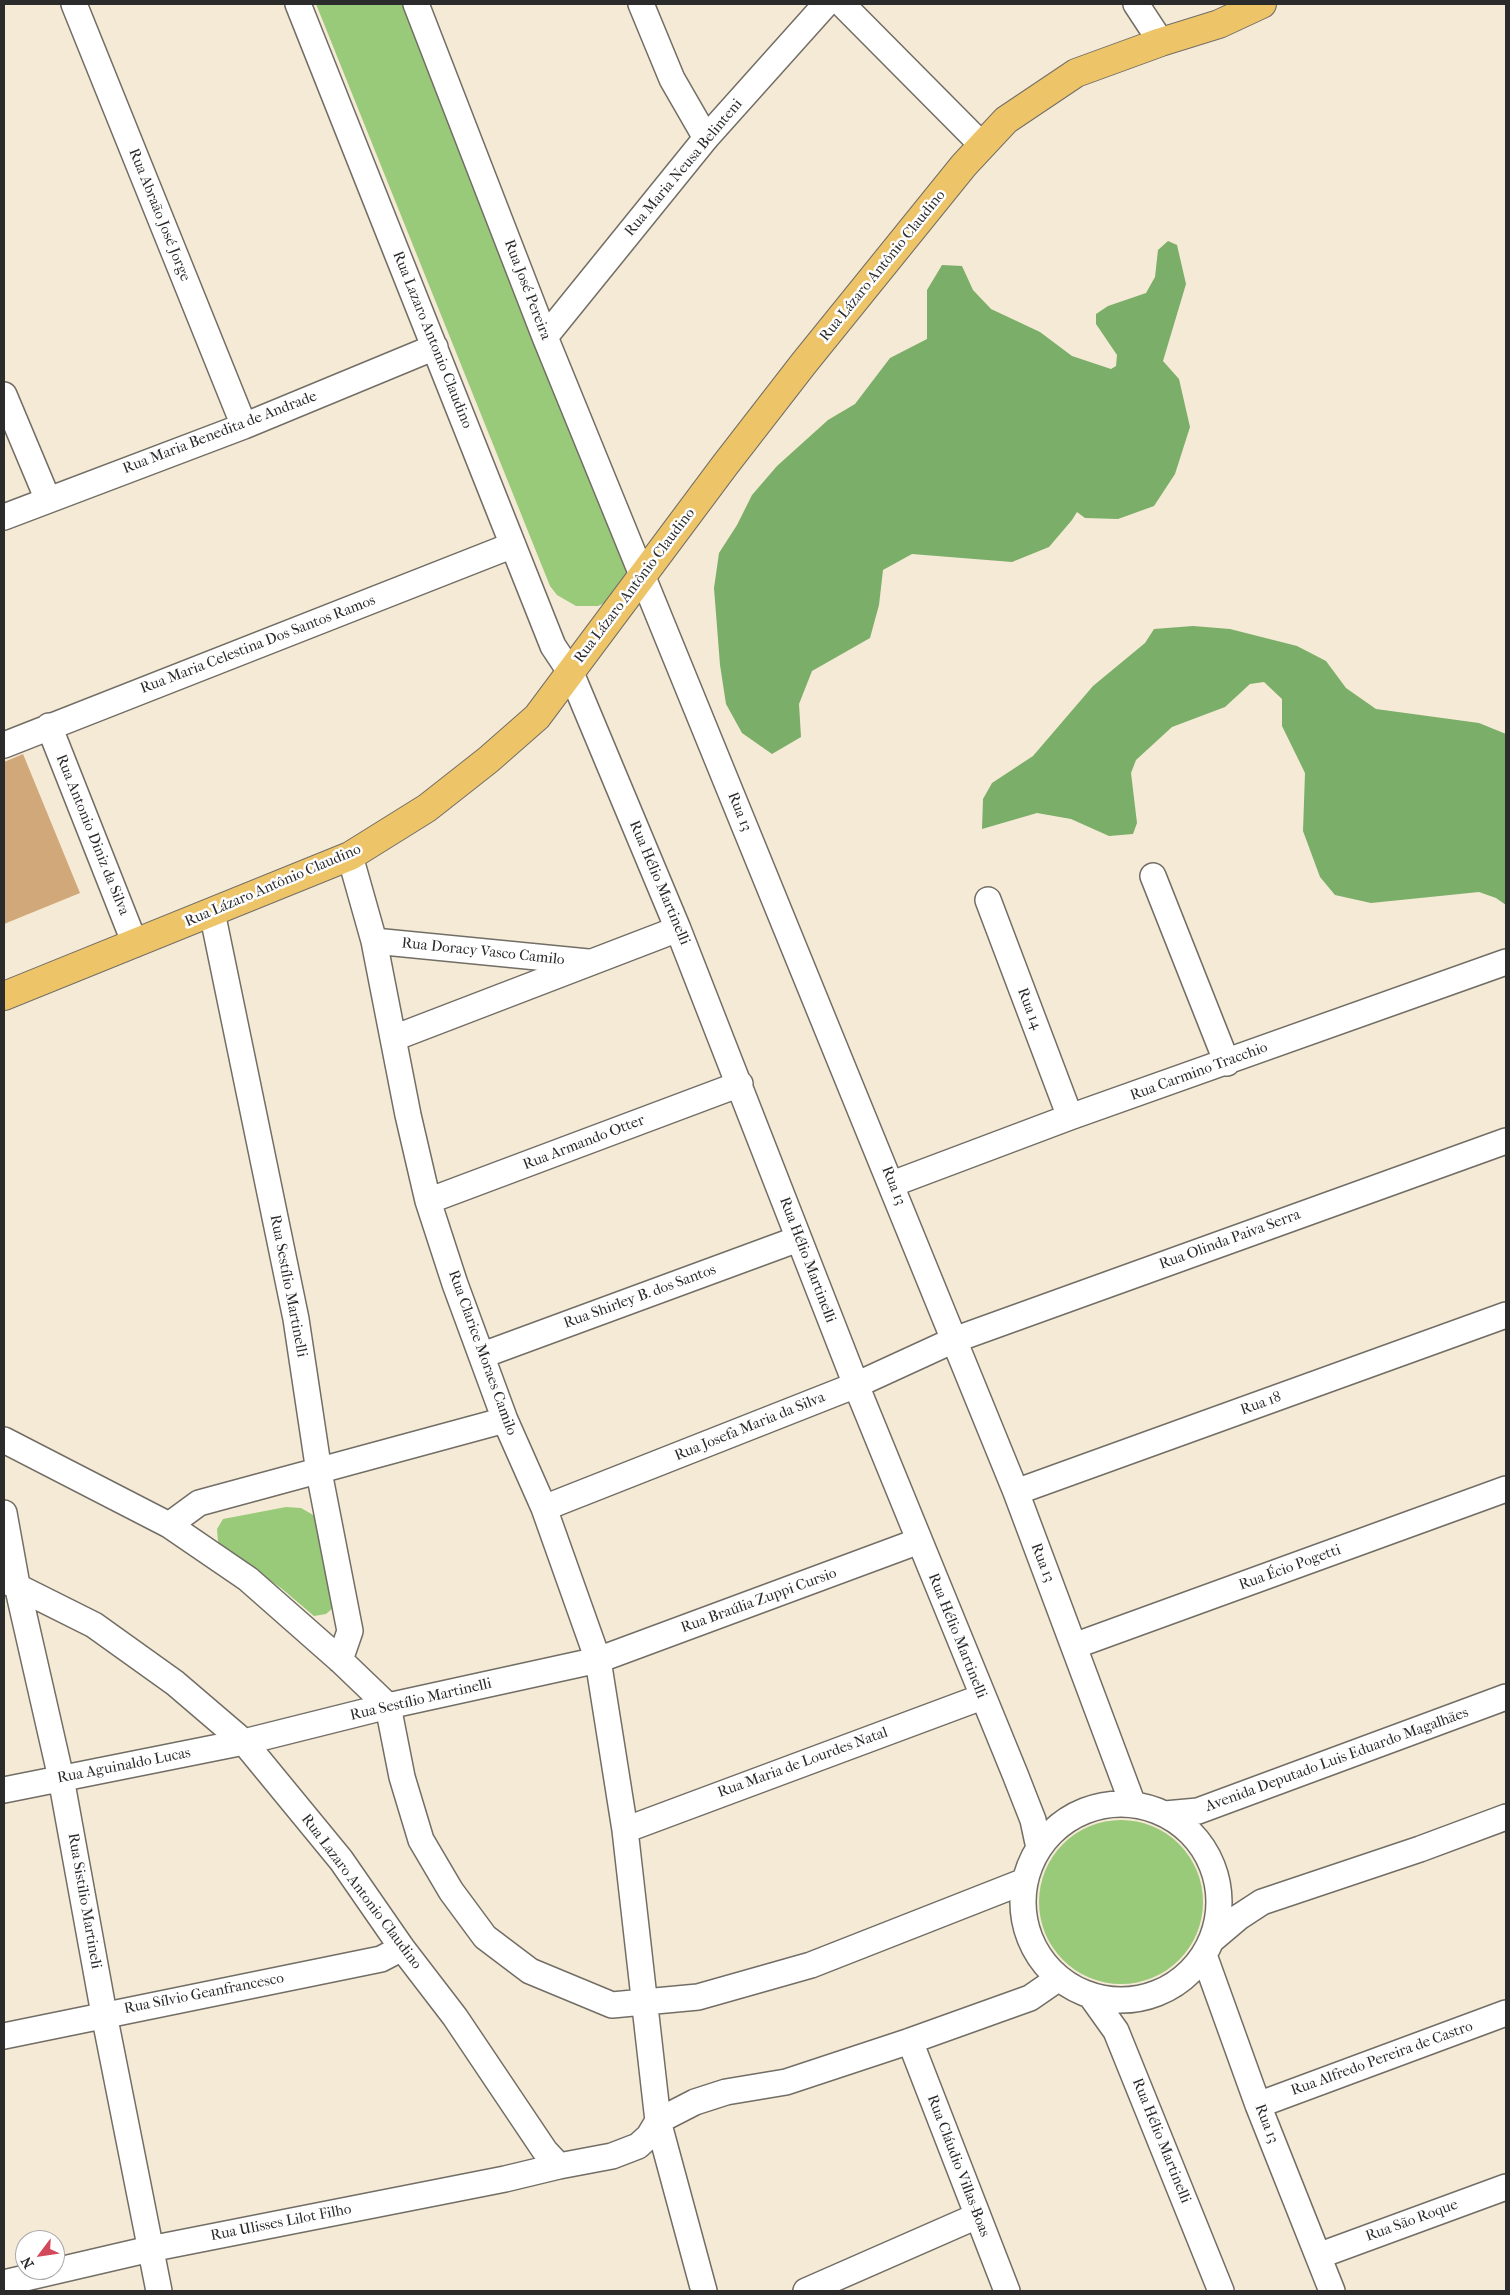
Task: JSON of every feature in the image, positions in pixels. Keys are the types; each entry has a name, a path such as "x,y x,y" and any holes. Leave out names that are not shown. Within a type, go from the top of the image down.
{"main road":[{"name":"Rua Lázaro Antônio Claudino","path":"4,996 350,856 427,808 488,760 537,717 642,575 804,363 982,145 1006,120 1076,73 1161,42 1219,24 1262,4"}],"street":[{"name":"Rua Abraão José Jorge","path":"74,4 244,426"},
{"name":"Rua Lazaro Antonio Claudino","path":"298,4 553,646 571,672"},
{"name":"Rua José Pereira","path":"416,4 545,337 642,575"},
{"path":"641,4 672,79 706,138"},
{"name":"Rua Maria Neusa Belinteni","path":"545,337 706,138 826,4"},
{"path":"842,4 982,145"},
{"path":"1136,4 1161,42"},
{"name":"Rua Maria Benedita de Andrade","path":"4,517 244,426 435,347"},
{"path":"4,395 48,500"},
{"name":"Rua Maria Celestina Dos Santos Ramos","path":"4,745 512,545"},
{"name":"Rua 13","path":"642,575 1016,1492 1132,1802"},
{"name":"Rua Hélio Martinelli","path":"571,672 678,929 856,1385 1033,1820 1038,1848"},
{"name":"Rua Antonio Diniz da Silva","path":"49,726 135,944"},
{"name":"Rua Clarice Moraes Camilo","path":"350,856 374,941 408,1115 428,1201 455,1284 483,1355 505,1420 544,1508 598,1660 625,1830 658,2121 704,2291"},
{"path":"1153,876 1227,1063"},
{"name":"Rua 14","path":"988,900 1070,1117"},
{"name":"Rua Sestílio Martinelli","path":"212,912 296,1320 319,1472 350,1631 340,1660"},
{"path":"394,1038 678,929"},
{"name":"Rua Doracy Vasco Camilo","path":"374,941 592,962"},
{"name":"Rua Carmino Tracchio","path":"892,1184 1070,1117 1227,1063 1461,976 1506,962"},
{"name":"Rua Armando Otter","path":"428,1201 740,1084"},
{"name":"Rua Olinda Paiva Serra","path":"954,1340 1506,1141"},
{"name":"Rua Shirley B. dos Santos","path":"483,1355 798,1239"},
{"name":"Rua 18","path":"1016,1492 1506,1315"},
{"name":"Rua Josefa Maria da Silva","path":"544,1508 856,1385 954,1340"},
{"path":"169,1526 199,1502 319,1472 505,1420"},
{"path":"4,1440 169,1526 248,1579 340,1660 388,1706 402,1777 421,1840 451,1891 485,1937 530,1971 612,2005 698,1996 812,1966 1025,1881"},
{"name":"Rua Écio Pogetti","path":"1074,1646 1506,1489"},
{"name":"Rua Sistilio Martineli","path":"4,1513 10,1582 61,1778 104,2014 159,2291"},
{"name":"Rua Braúlia Zuppi Cursio","path":"598,1660 919,1541"},
{"name":"Rua Lazaro Antonio Claudino","path":"10,1582 94,1625 175,1683 244,1742 341,1860 402,1948 455,2017 545,2151 559,2166"},
{"name":"Rua Sestílio Martinelli","path":"244,1742 388,1706 598,1660"},
{"name":"Rua Maria de Lourdes Natal","path":"625,1830 982,1697"},
{"name":"Avenida Deputado Luis Eduardo Magalhães","path":"1165,1814 1198,1811 1506,1697"},
{"name":"Rua Aguinaldo Lucas","path":"4,1790 244,1742"},
{"path":"1208,1947 1220,1903 1213,1867 1194,1836 1165,1814 1132,1802 1103,1805 1077,1813 1062,1823 1038,1848 1025,1881 1023,1907 1028,1932 1035,1950 1059,1978 1091,1996 1110,2000 1128,2000 1164,1991 1179,1982 1208,1947 1239,1917 1262,1902 1420,1849 1506,1817"},
{"name":"Rua 13","path":"1208,1947 1258,2105 1332,2291"},
{"name":"Rua Sílvio Geanfrancesco","path":"4,2036 104,2014 381,1960 402,1948"},
{"path":"559,2166 612,2156 638,2146 649,2136 658,2121 695,2102 726,2092 786,2082 910,2041 1030,1998 1059,1978"},
{"name":"Rua Hélio Martinelli","path":"1091,1996 1116,2031 1221,2291"},
{"name":"Rua Alfredo Pereira de Castro","path":"1258,2105 1506,2014"},
{"name":"Rua Cláudio Villas-Boas","path":"910,2041 1007,2291"},
{"name":"Rua Ulisses Lilot Filho","path":"4,2283 150,2249 505,2179 559,2166"},
{"name":"Rua São Roque","path":"1318,2256 1506,2187"},
{"path":"806,2291 977,2216"}],"green space":[{"path":"316,4 404,4 628,563 627,574 609,601 598,606 576,606 557,595 550,586"},
{"path":"1168,241 1177,245 1186,284 1163,361 1179,379 1190,427 1175,474 1154,506 1118,519 1085,518 1077,512 1049,547 1012,562 912,554 883,570 879,605 870,638 812,671 799,704 801,737 772,754 742,733 726,704 720,665 714,588 719,553 737,525 752,495 777,466 828,420 855,404 890,358 927,339 927,290 942,265 962,266 973,290 991,309 1040,332 1072,356 1111,369 1116,366 1117,355 1096,324 1096,314 1108,306 1146,293 1155,277 1158,250"},
{"path":"1193,626 1230,629 1297,646 1326,661 1346,688 1376,709 1479,723 1506,734 1506,905 1496,898 1479,892 1371,903 1335,895 1320,877 1303,831 1305,773 1282,726 1282,699 1264,682 1250,684 1225,707 1172,727 1136,760 1131,773 1137,823 1133,834 1109,836 1071,819 1037,813 982,829 983,799 992,783 1033,756 1093,686 1145,643 1154,629"},
{"path":"286,1507 301,1508 315,1516 334,1607 326,1614 314,1616 281,1588 221,1546 218,1541 217,1529 223,1519"},
{"path":"1121,1820 1152,1826 1179,1844 1197,1871 1203,1902 1197,1933 1179,1960 1152,1978 1121,1984 1090,1978 1063,1960 1045,1933 1039,1902 1045,1871 1063,1844 1090,1826"}],"building":[{"path":"23,754 80,893 4,924 4,762"}]}
